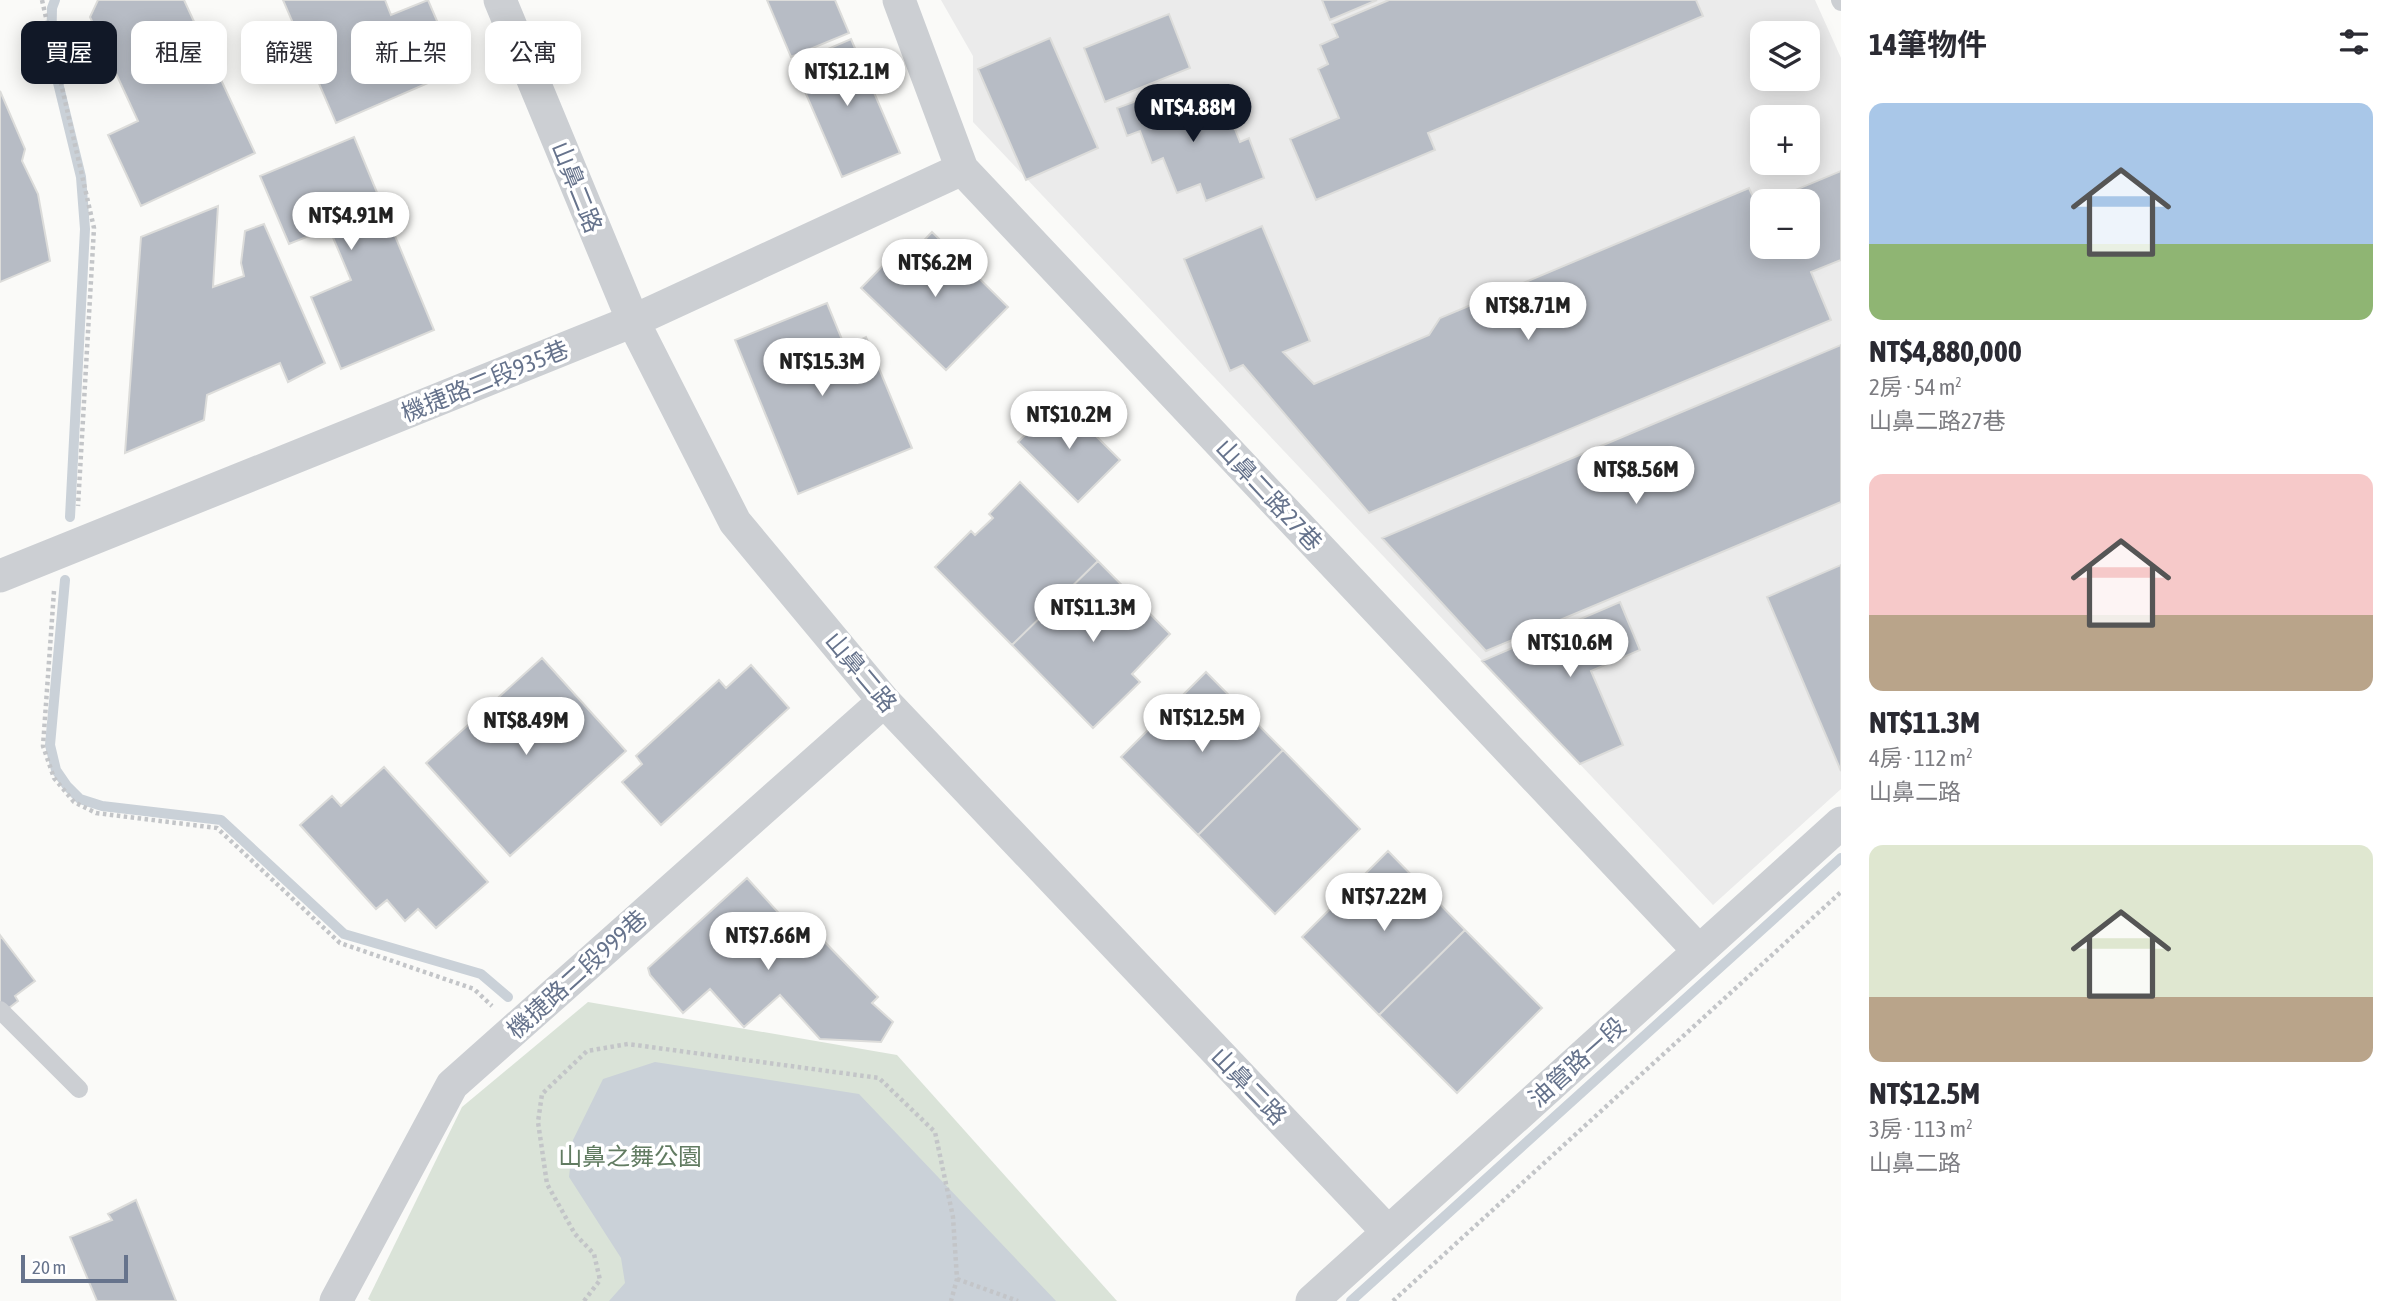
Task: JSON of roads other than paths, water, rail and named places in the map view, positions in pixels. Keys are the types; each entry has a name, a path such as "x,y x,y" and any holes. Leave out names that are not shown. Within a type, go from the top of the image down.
{"street":[{"name":"山鼻二路","path":"500,0 633,321 736,522 884,701 1388,1232"},
{"name":"山鼻二路27巷","path":"899,0 962,169 1699,951"},
{"name":"機捷路二段935巷","path":"0,576 633,321 962,169"},
{"name":"機捷路二段999巷","path":"336,1301 452,1085 884,701"},
{"name":"油管路一段","path":"1312,1301 1841,823"}],"lane":[{"path":"0,1010 79,1089"}],"waterway":[{"path":"55,0 52,8 51,54 81,177 85,229 70,517"},
{"path":"65,580 50,745 56,770 80,799 102,806 221,820 344,934 481,974 508,997"},
{"path":"1351,1301 1841,858"}],"park label":[{"name":"山鼻之舞公園","path":"630,1156"}]}
